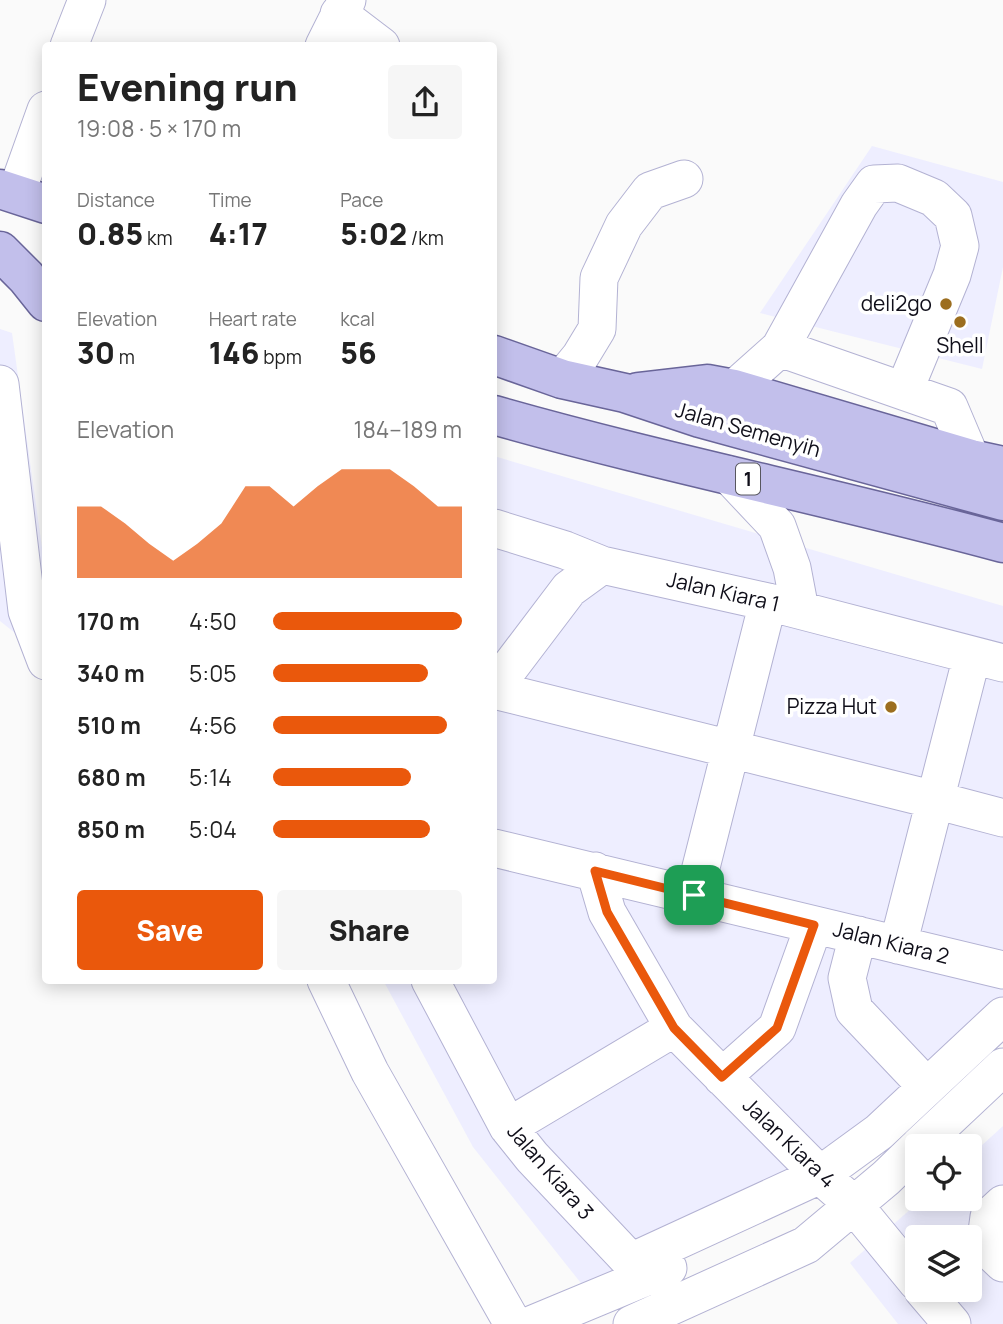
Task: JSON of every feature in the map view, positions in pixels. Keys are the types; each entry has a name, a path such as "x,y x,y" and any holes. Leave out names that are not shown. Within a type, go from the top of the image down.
{"main road":[{"path":"0,243 42,257"},
{"path":"0,251 42,297"},
{"name":"Jalan Semenyih","path":"497,356 562,379 625,393 700,418 1003,501"},
{"name":"1","path":"625,393 707,384 734,389 987,463"},
{"name":"1","path":"497,416 587,441 910,518 1003,543"}],"street":[{"path":"71,42 87,0"},
{"path":"337,20 374,42"},
{"path":"21,196 42,124"},
{"path":"562,379 580,357 597,328 599,278 624,225 650,191 684,178"},
{"path":"734,389 780,348 866,194 874,184 898,183 934,198 953,216 960,246 952,275 904,391"},
{"path":"780,348 949,407 987,463"},
{"path":"0,384 6,483 31,608 42,647"},
{"path":"694,895 731,749 784,606 792,568 777,526 729,475"},
{"name":"Jalan Kiara 1","path":"497,529 565,550 602,565 784,606 987,660"},
{"path":"497,682 569,589 602,565"},
{"path":"898,945 935,800 987,660"},
{"path":"497,683 731,749 1003,818"},
{"name":"Jalan Kiara 2","path":"497,849 1003,970"},
{"name":"Jalan Kiara 4","path":"595,871 607,912 674,1028 820,1175 853,1204 905,1267"},
{"path":"722,1077 777,1028 814,925"},
{"path":"858,935 847,978 854,1010 927,1087"},
{"path":"328,984 370,1072 513,1324"},
{"name":"Jalan Kiara 3","path":"432,984 508,1127 639,1270"},
{"path":"533,1324 820,1175 879,1132 1003,1016"},
{"path":"508,1127 674,1028"},
{"path":"932,1134 1003,1067"},
{"path":"632,1324 806,1245 905,1160"},
{"path":"639,1270 806,1208 853,1204"},
{"path":"1003,1204 989,1217 985,1246 1003,1263"},
{"path":"933,1302 952,1324"}],"shaded area":[{"path":"872,146 1003,182 1003,267 982,369 760,313"},
{"path":"0,329 12,333 42,548 42,641 30,645 0,621"},
{"path":"497,457 1003,606 1003,1032 861,1166 584,1287 473,1147 385,984 497,984"},
{"path":"1003,1126 1003,1324 898,1324 850,1263 908,1211 982,1211 982,1145"}],"place":[{"name":"deli2go","path":"946,304"},
{"name":"Shell","path":"960,322"},
{"name":"Pizza Hut","path":"891,707"}],"route":[{"path":"595,871 694,895 814,925 777,1028 722,1077 674,1028 607,912 595,871"}]}
